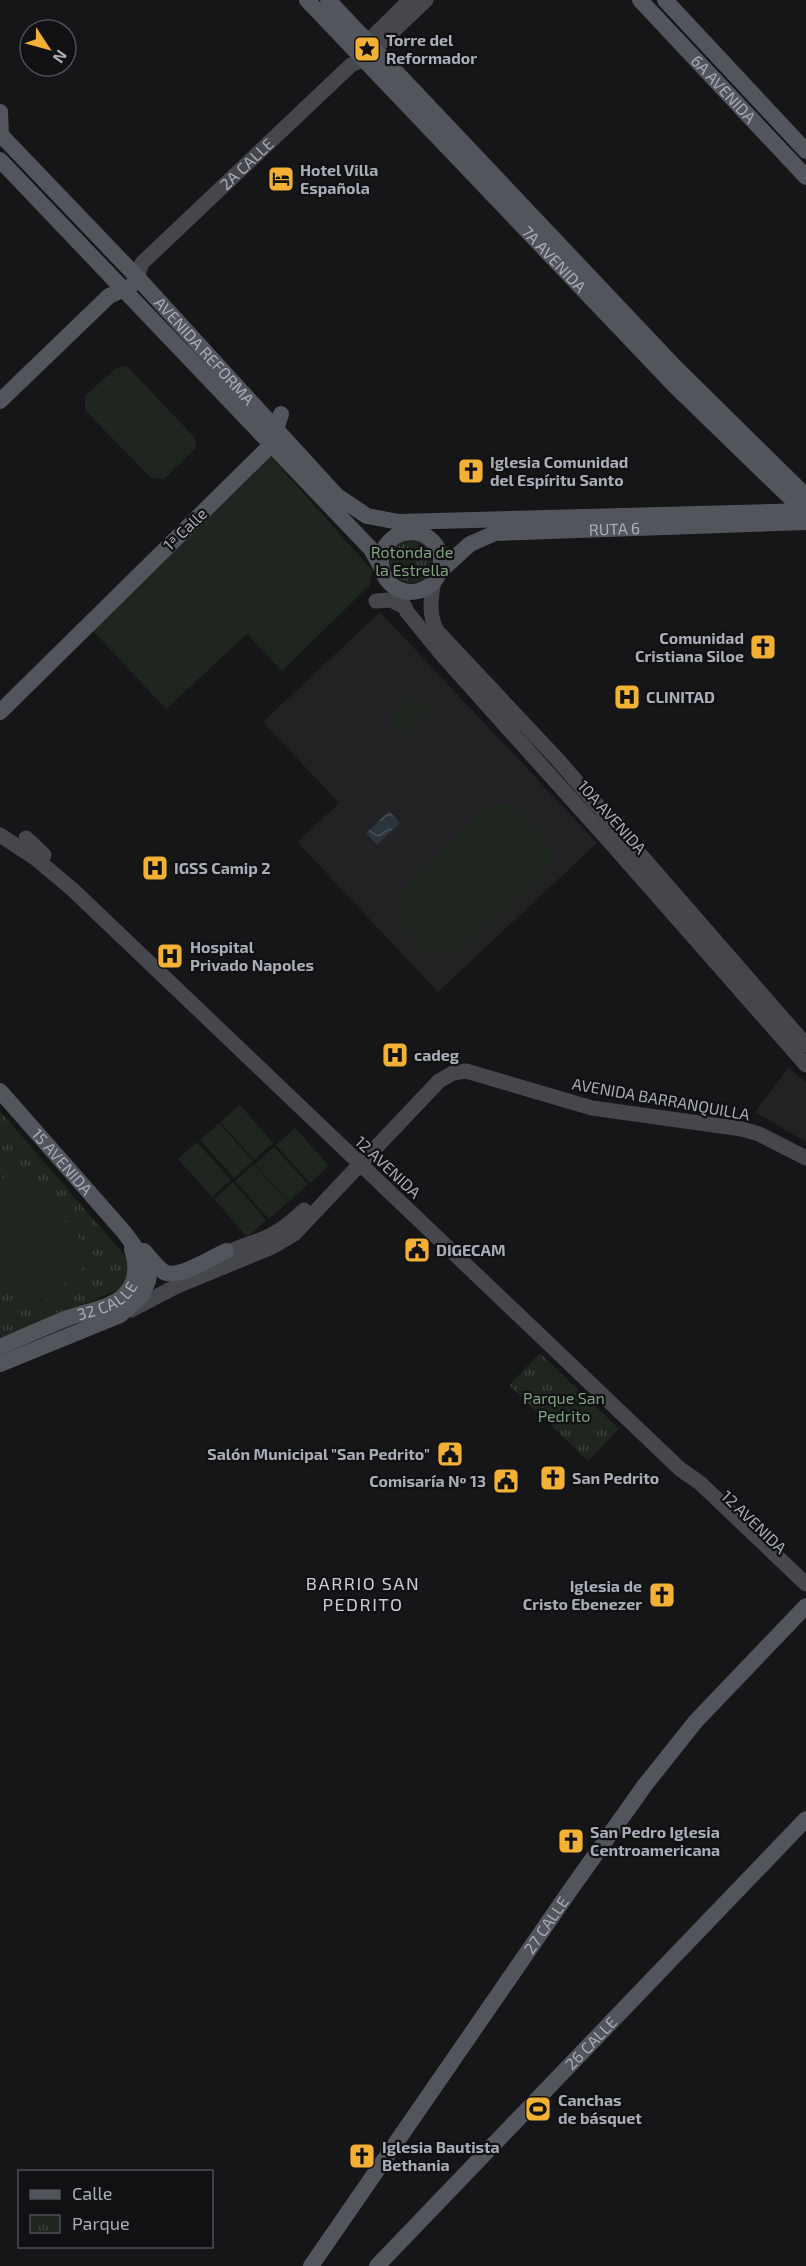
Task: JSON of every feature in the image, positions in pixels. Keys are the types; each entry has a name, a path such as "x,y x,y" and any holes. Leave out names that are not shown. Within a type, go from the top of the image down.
{"main road":[{"name":"7A AVENIDA","path":"307,0 363,53 675,386 805,511"},
{"name":"7A AVENIDA","path":"328,0 363,53"},
{"name":"2A CALLE","path":"363,53 410,0"},
{"name":"2A CALLE","path":"0,401 116,289 130,287 135,269 363,53 426,0"},
{"name":"6A AVENIDA","path":"640,0 806,177"},
{"name":"6A AVENIDA","path":"665,0 806,151"},
{"path":"0,112 0,134"},
{"name":"AVENIDA REFORMA","path":"0,134 135,269 276,430 338,496 367,516 399,522 431,521"},
{"name":"AVENIDA REFORMA","path":"0,160 116,289 276,430 371,549 382,568"},
{"name":"1ª Calle","path":"0,711 276,430"},
{"name":"RUTA 6","path":"431,521 805,511"},
{"name":"RUTA 6","path":"436,577 470,544 495,533 805,511"},
{"path":"399,522 417,532 425,536 437,548 440,556 436,577 421,590 406,591 398,589 385,577 382,568 382,554 390,541 402,533 417,532 431,521"},
{"name":"10A AVENIDA","path":"436,577 430,603 437,631 558,760 806,1046"},
{"name":"10A AVENIDA","path":"398,589 405,607 443,656 806,1065"},
{"path":"376,601 390,600 405,607"},
{"path":"0,835 35,858 72,889"},
{"path":"26,838 65,876 72,889"},
{"path":"609,841 618,838 624,841 670,894 678,898"},
{"name":"12 AVENIDA","path":"72,889 680,1469 700,1483 806,1584"},
{"name":"AVENIDA BARRANQUILLA","path":"439,1081 453,1073 466,1071 592,1108 742,1129 759,1134 806,1158"},
{"name":"32 CALLE","path":"0,1364 120,1315 175,1287 272,1247 288,1238 305,1223 439,1081"},
{"name":"15 AVENIDA","path":"0,1092 124,1232"},
{"name":"32 CALLE","path":"175,1287 184,1277 226,1251 262,1240 280,1230 359,1164"},
{"path":"124,1232 161,1270 172,1275 226,1251"},
{"name":"32 CALLE","path":"120,1315 142,1295 149,1278 146,1263 124,1232"},
{"name":"32 CALLE","path":"0,1347 68,1318 114,1302 125,1295 134,1280 136,1268 133,1252 124,1232"},
{"name":"12 AVENIDA","path":"680,1469 695,1489 806,1597"},
{"name":"27 CALLE","path":"311,2266 560,1904 645,1785 696,1721 806,1606"},
{"name":"26 CALLE","path":"377,2266 806,1819"}],"shaded area":[{"path":"380,612 597,843 438,992 297,842 339,803 263,722"},
{"path":"789,1067 806,1083 806,1142 755,1112"}],"green space":[{"path":"127,366 195,438 196,448 164,479 151,478 85,410 85,396 116,368"},
{"path":"271,457 372,570 370,585 282,671 247,634 166,709 93,631"},
{"name":"Rotonda de la Estrella","path":"412,539 427,546 434,561 427,576 412,583 397,576 390,561 397,546"},
{"path":"415,695 431,712 403,737 387,720"},
{"path":"494,803 515,808 534,823 547,843 551,853 551,864 534,884 504,912 461,947 452,952 438,954 425,951 414,945 401,924 400,898 406,885 488,804"},
{"path":"240,1105 273,1143 254,1160 220,1122"},
{"path":"0,1111 126,1257 130,1275 120,1289 0,1340"},
{"path":"219,1123 253,1161 234,1178 200,1140"},
{"path":"295,1128 329,1166 310,1183 276,1145"},
{"path":"197,1142 231,1180 212,1197 178,1159"},
{"path":"274,1147 308,1184 289,1202 255,1164"},
{"path":"254,1164 288,1202 269,1219 235,1181"},
{"path":"17,1167 96,1257 35,1310 0,1271 0,1182"},
{"path":"233,1182 266,1220 247,1237 214,1199"},
{"name":"Parque San Pedrito","path":"540,1353 619,1429 588,1461 509,1385"}],"water":[{"path":"389,811 400,823 377,845 366,833"}],"place":[{"name":"Torre del Reformador","path":"367,49"},
{"name":"Hotel Villa Española","path":"281,179"},
{"name":"Iglesia Comunidad del Espíritu Santo","path":"471,471"},
{"name":"Comunidad Cristiana Siloe","path":"763,647"},
{"name":"CLINITAD","path":"627,697"},
{"name":"IGSS Camip 2","path":"155,868"},
{"name":"Hospital Privado Napoles","path":"170,956"},
{"name":"cadeg","path":"395,1055"},
{"name":"DIGECAM","path":"417,1250"},
{"name":"Salón Municipal \"San Pedrito\"","path":"450,1454"},
{"name":"San Pedrito","path":"553,1478"},
{"name":"Comisaría Nº 13","path":"506,1481"},
{"name":"Iglesia de Cristo Ebenezer","path":"662,1595"},
{"name":"San Pedro Iglesia Centroamericana","path":"571,1841"},
{"name":"Canchas de básquet","path":"538,2109"},
{"name":"Iglesia Bautista Bethania","path":"362,2156"}],"district":[{"name":"BARRIO SAN PEDRITO","path":"363,1594"}]}
